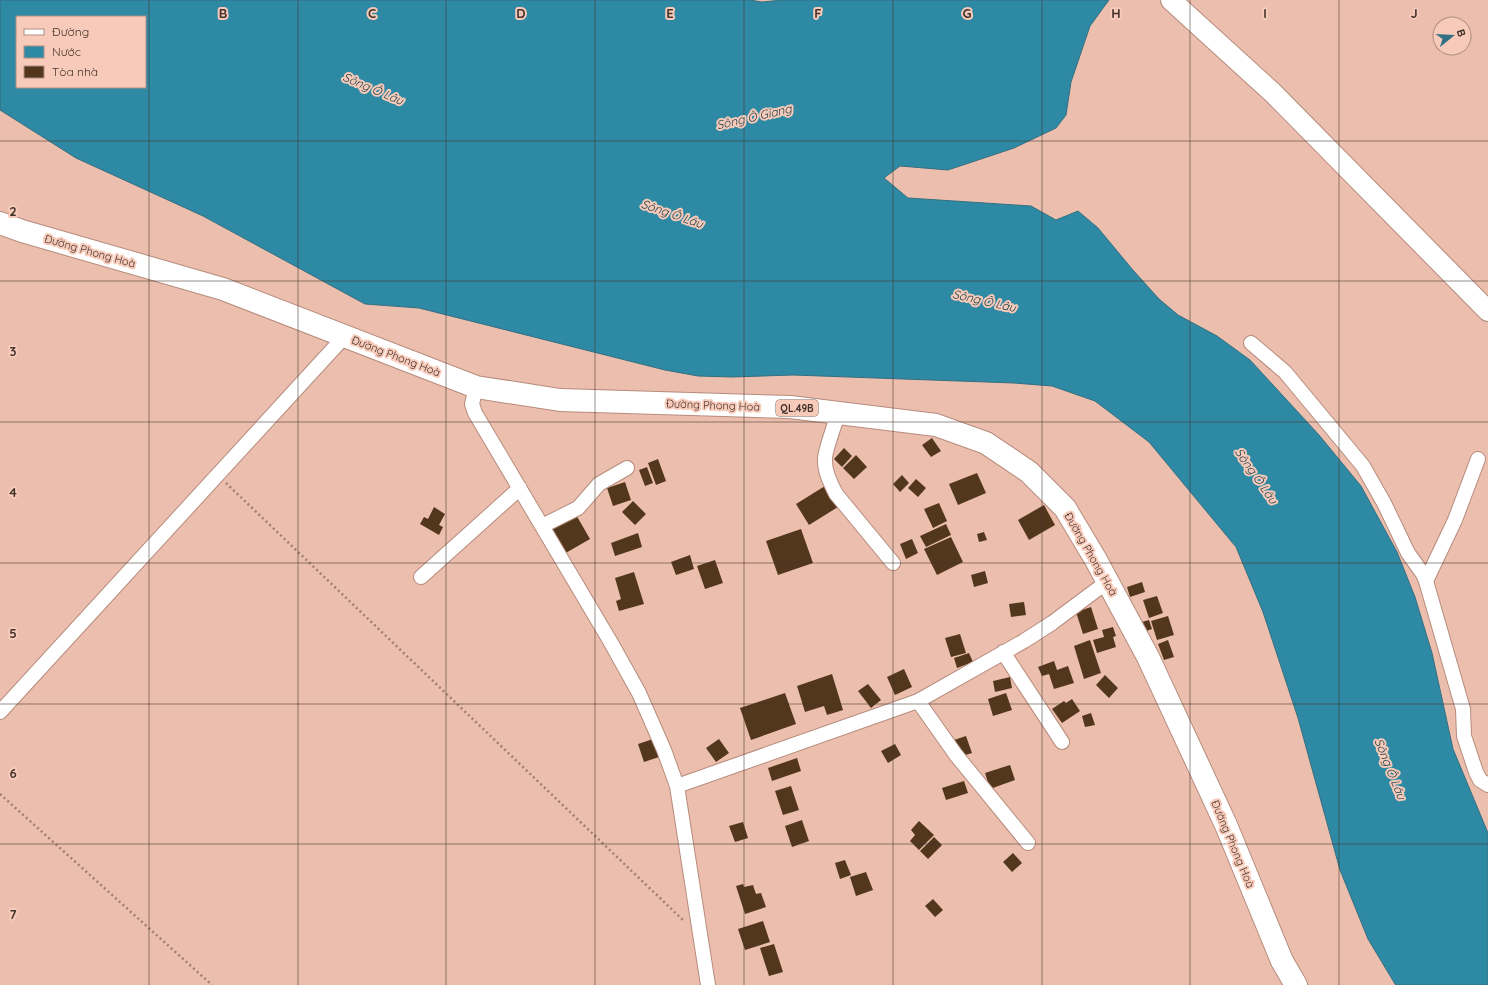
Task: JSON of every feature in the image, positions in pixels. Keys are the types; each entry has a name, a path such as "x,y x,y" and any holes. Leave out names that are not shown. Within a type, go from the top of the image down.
{"main road":[{"name":"Đường Phong Hoà","path":"0,223 22,232 223,289 476,387 560,400 790,407 936,425 986,443 1029,472 1065,508 1152,664 1226,825 1282,961 1296,985"}],"street":[{"path":"1170,0 1273,93 1488,311"},
{"path":"0,712 345,336"},
{"path":"1251,343 1285,372 1363,466 1384,503 1408,553 1423,574 1463,709 1464,736 1476,772 1480,780 1488,785"},
{"path":"476,387 472,404 475,412 606,634 639,693 661,744 677,786 708,985"},
{"path":"838,413 825,458 825,467 830,483 836,494 893,563"},
{"path":"1426,581 1455,520 1478,459"},
{"path":"542,526 578,508 599,484 627,468"},
{"path":"420,576 520,488"},
{"path":"677,786 918,701 1052,623 1107,582"},
{"path":"1003,652 1062,742"},
{"path":"918,701 956,755 1028,843"}],"path":[{"path":"217,475 689,927"},
{"path":"0,794 212,985"}],"water":[{"path":"0,0 750,0 762,2 782,0 1109,0 1090,26 1071,82 1066,115 1056,128 1014,148 948,170 900,166 884,178 908,198 1031,206 1056,220 1078,211 1098,228 1159,299 1178,315 1217,336 1250,360 1319,435 1361,486 1397,552 1415,597 1432,653 1453,749 1488,833 1488,985 1395,984 1368,939 1340,870 1298,718 1263,612 1236,547 1149,442 1095,401 1052,386 1014,383 793,375 732,377 698,376 665,370 419,308 365,304 203,216 76,158 0,110"}],"building":[{"path":"932,438 941,451 931,457 922,445"},
{"path":"844,448 852,456 842,467 834,459"},
{"path":"856,455 867,467 854,479 843,468"},
{"path":"658,459 666,481 656,485 648,463"},
{"path":"647,467 653,483 645,486 639,470"},
{"path":"977,473 986,493 958,505 949,484"},
{"path":"902,475 909,483 900,492 893,484"},
{"path":"916,479 926,488 918,497 908,488"},
{"path":"625,482 631,500 613,506 607,488"},
{"path":"825,486 838,507 809,525 796,504"},
{"path":"633,501 646,514 635,525 622,512"},
{"path":"939,503 947,521 933,528 924,509"},
{"path":"1044,505 1055,525 1029,540 1018,520"},
{"path":"434,507 445,514 439,525 443,527 439,535 420,524 424,517 428,519"},
{"path":"575,513 590,539 564,554 549,528"},
{"path":"946,524 951,535 926,547 920,536"},
{"path":"801,529 813,563 778,575 766,541"},
{"path":"984,532 987,540 979,542 977,534"},
{"path":"638,533 642,547 615,556 611,543"},
{"path":"951,537 963,562 937,575 924,549"},
{"path":"912,539 918,553 906,559 900,544"},
{"path":"690,555 694,569 676,575 671,562"},
{"path":"715,560 723,583 705,589 697,566"},
{"path":"985,571 988,583 974,587 971,575"},
{"path":"634,572 644,604 619,611 616,601 621,599 615,578"},
{"path":"1142,582 1145,592 1130,597 1127,587"},
{"path":"1157,596 1163,613 1149,618 1143,600"},
{"path":"1024,602 1026,615 1011,617 1009,604"},
{"path":"1091,607 1098,629 1083,634 1076,612"},
{"path":"1168,616 1174,635 1157,640 1151,621"},
{"path":"1149,620 1152,629 1138,634 1135,624"},
{"path":"1113,627 1116,636 1113,637 1116,647 1097,653 1093,640 1104,637 1102,630"},
{"path":"960,634 966,653 951,657 945,638"},
{"path":"1090,640 1101,673 1084,679 1074,646"},
{"path":"1168,640 1174,657 1164,660 1158,644"},
{"path":"969,653 973,662 957,668 954,658"},
{"path":"1054,661 1057,670 1068,666 1074,683 1054,689 1049,674 1042,676 1038,667"},
{"path":"904,669 912,687 895,695 887,677"},
{"path":"832,674 843,710 827,715 824,706 805,712 797,686"},
{"path":"1105,675 1118,688 1109,698 1096,685"},
{"path":"1010,677 1012,688 995,692 993,681"},
{"path":"868,684 881,700 871,708 858,691"},
{"path":"785,693 796,724 751,740 740,708"},
{"path":"1006,693 1012,710 993,716 988,699"},
{"path":"1072,699 1080,711 1062,723 1052,709 1064,701 1066,703"},
{"path":"1091,713 1095,725 1085,727 1082,716"},
{"path":"966,736 972,753 959,757 954,740"},
{"path":"653,739 659,757 644,762 638,744"},
{"path":"719,739 729,753 716,762 706,748"},
{"path":"895,744 901,755 888,763 881,751"},
{"path":"797,758 801,771 772,781 768,768"},
{"path":"1010,765 1015,780 990,789 985,773"},
{"path":"964,781 968,793 946,800 942,788"},
{"path":"791,786 799,810 783,815 775,791"},
{"path":"802,820 809,841 792,847 785,826"},
{"path":"919,821 934,835 919,850 910,841 915,835 911,830"},
{"path":"743,822 748,838 735,842 729,826"},
{"path":"934,837 942,845 928,859 920,851"},
{"path":"1013,853 1022,863 1012,872 1003,862"},
{"path":"845,860 851,875 840,879 835,863"},
{"path":"866,872 873,890 856,896 850,877"},
{"path":"743,884 744,887 753,885 756,894 761,893 766,907 745,914 736,886"},
{"path":"933,899 943,910 935,917 925,906"},
{"path":"763,921 770,942 745,950 738,929"},
{"path":"774,944 783,972 769,976 760,948"}],"water label":[{"name":"Sông Ô Lâu","path":"373,89"},
{"name":"Sông Ô Giang","path":"754,117"},
{"name":"Sông Ô Lâu","path":"672,214"},
{"name":"Sông Ô Lâu","path":"984,301"},
{"name":"Sông Ô Lâu","path":"1256,476"},
{"name":"Sông Ô Lâu","path":"1390,769"}]}
